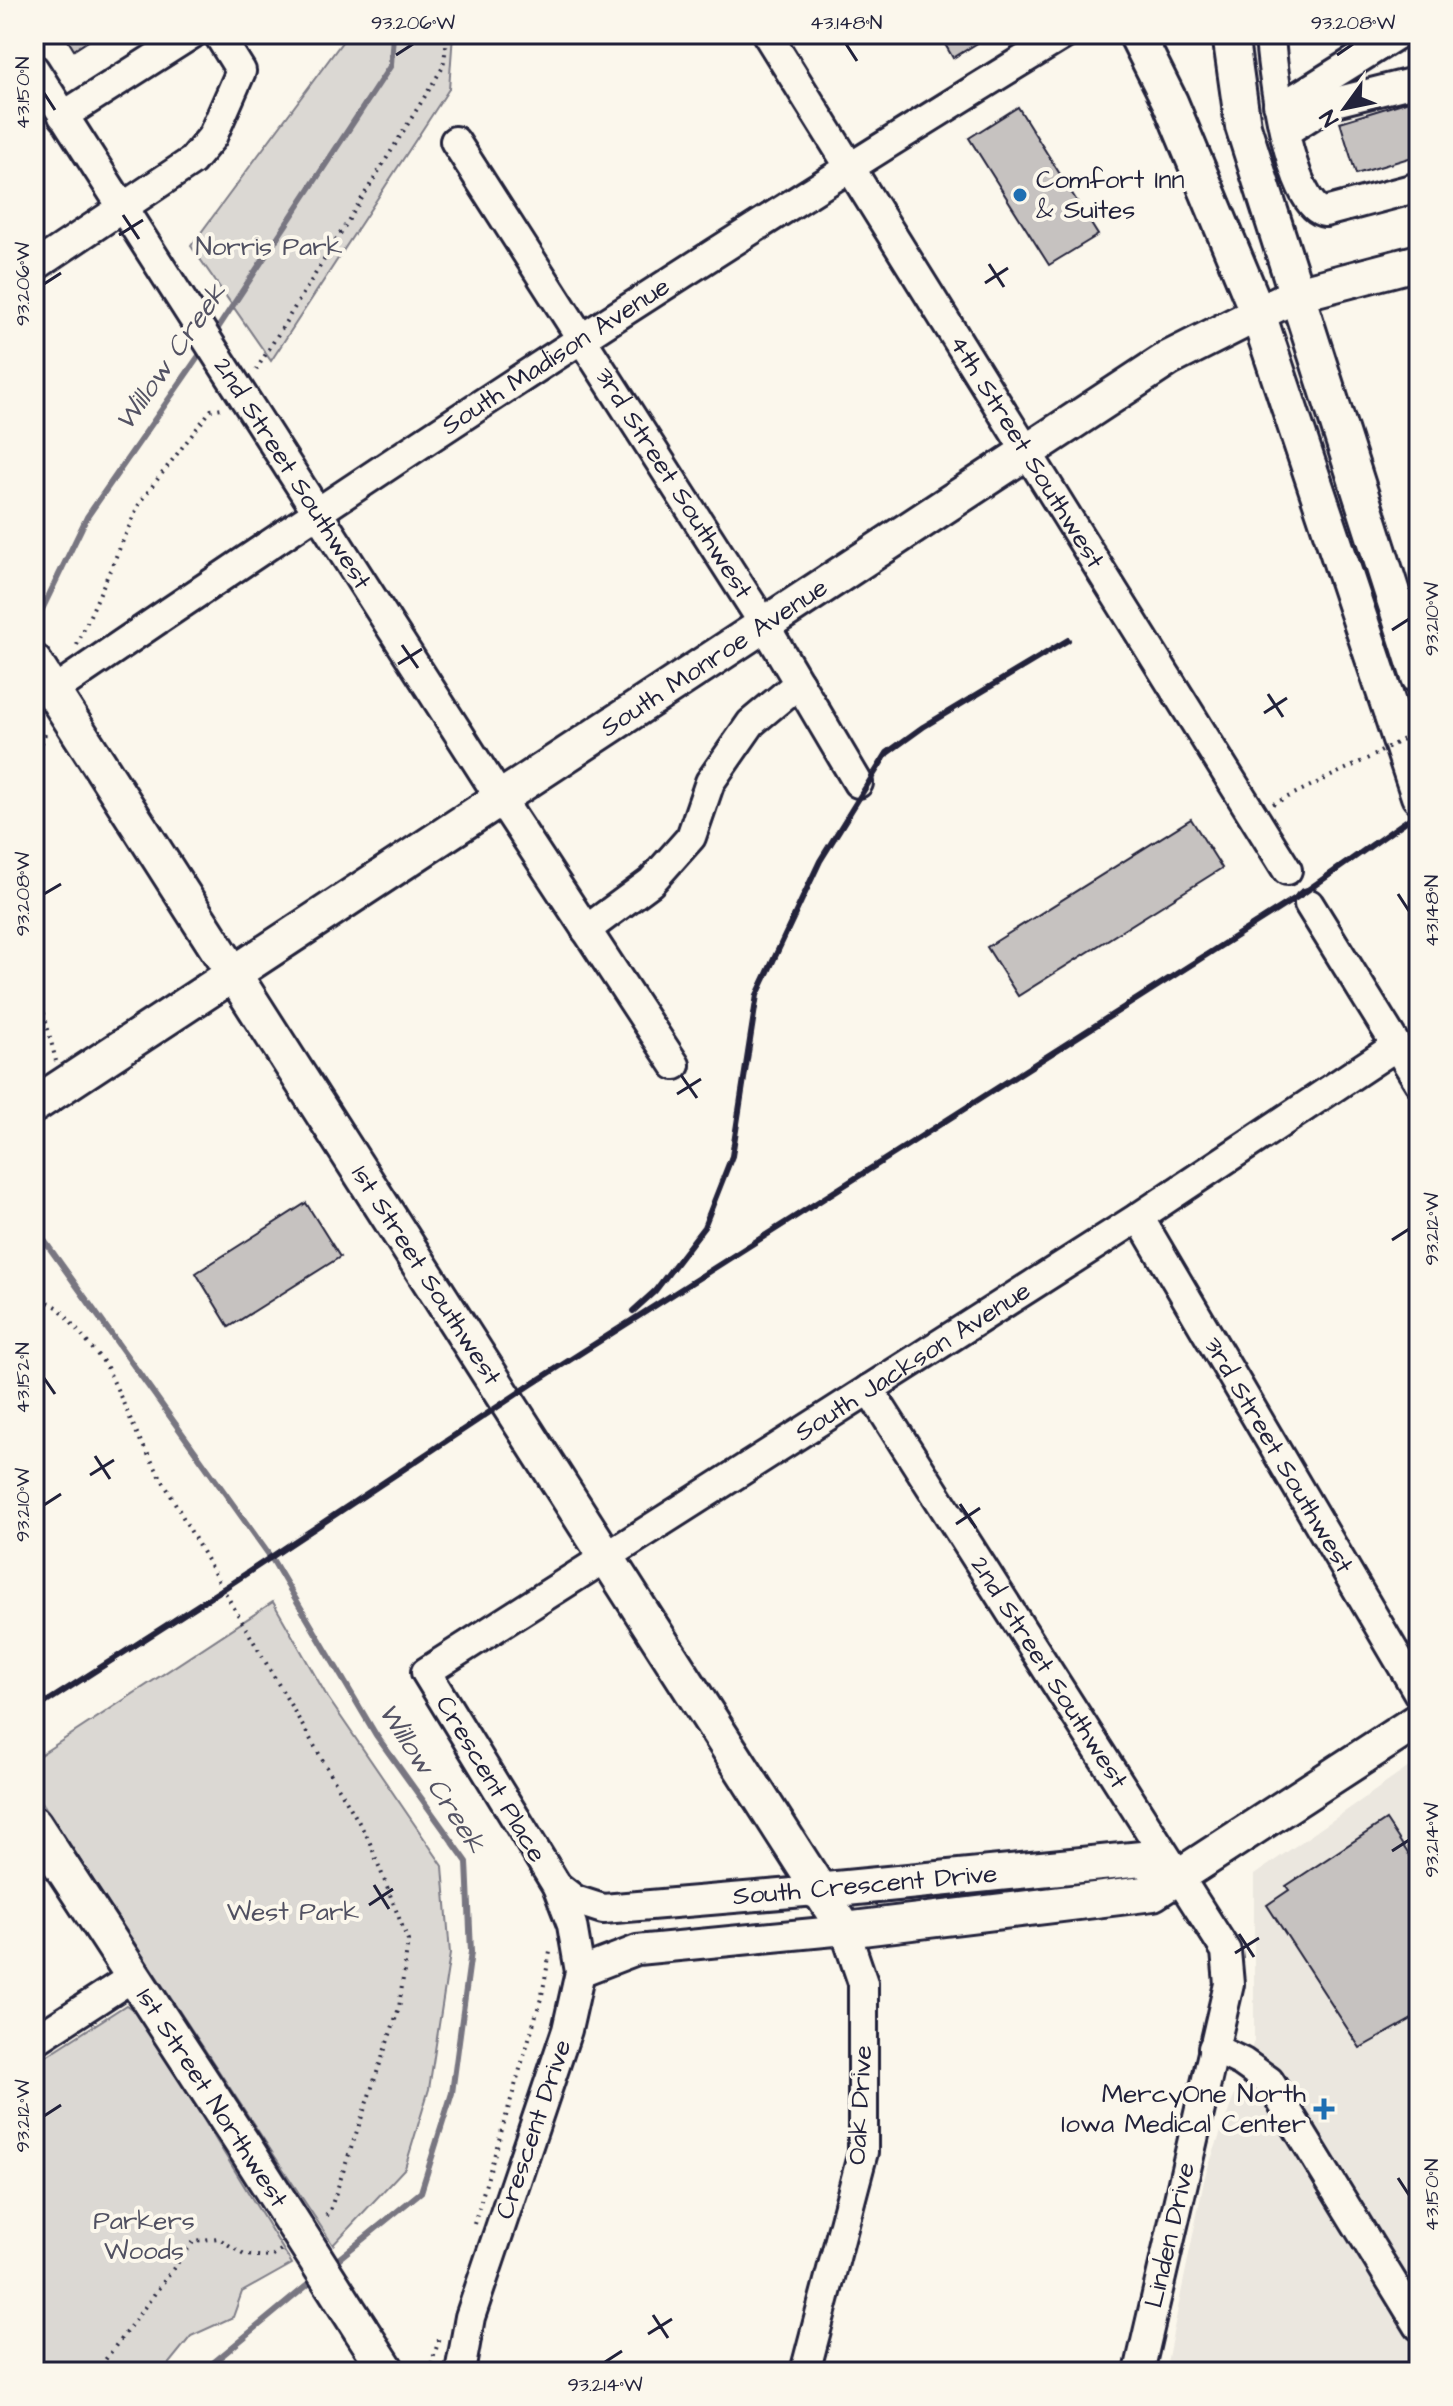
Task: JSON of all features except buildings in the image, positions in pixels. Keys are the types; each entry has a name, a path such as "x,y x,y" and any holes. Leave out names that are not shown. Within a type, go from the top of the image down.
{"main road":[{"path":"1136,34 1170,102 1257,311 1419,796"},
{"path":"1230,34 1229,49 1243,126 1419,677"},
{"name":"South Monroe Avenue","path":"50,1095 1168,359 1257,311 1297,294 1419,262"},
{"name":"1st Street Southwest","path":"45,679 816,1891"},
{"name":"South Crescent Drive","path":"845,1930 1153,1893 1419,1720"},
{"name":"1st Street Northwest","path":"34,1824 388,2372"},
{"name":"South Crescent Drive","path":"816,1891 1142,1859 1176,1877"},
{"name":"Oak Drive","path":"816,1891 845,1930"}],"street":[{"path":"63,116 192,34"},
{"path":"34,267 192,161 212,137 241,71 218,34"},
{"name":"4th Street Southwest","path":"767,34 1287,870"},
{"name":"South Madison Avenue","path":"45,679 316,512 849,166 1065,34"},
{"path":"1270,34 1278,104 1285,132 1304,195 1318,212 1419,187"},
{"path":"1278,104 1286,104 1398,34"},
{"name":"2nd Street Southwest","path":"34,69 500,798 675,1065"},
{"path":"1285,132 1331,103 1419,81"},
{"name":"3rd Street Southwest","path":"455,141 764,624 858,783"},
{"path":"586,930 651,882 691,837 710,782 751,723 799,683"},
{"path":"1309,904 1419,1082"},
{"name":"South Jackson Avenue","path":"426,1672 1139,1217 1396,1046"},
{"name":"3rd Street Southwest","path":"1139,1217 1419,1694"},
{"name":"2nd Street Southwest","path":"869,1389 1176,1877"},
{"name":"Crescent Place","path":"426,1672 557,1886"},
{"name":"Linden Drive","path":"1139,2372 1229,1984 1226,1951 1176,1877"},
{"name":"South Crescent Drive","path":"557,1886 575,1900 603,1909 816,1891"},
{"name":"Crescent Drive","path":"460,2372 470,2317 567,2030 580,1972 572,1925 557,1886"},
{"name":"South Crescent Drive","path":"580,1972 637,1950 845,1930"},
{"name":"Oak Drive","path":"805,2372 863,2152 863,1983 845,1930"},
{"path":"34,2041 134,1976"},
{"path":"1213,2048 1242,2062 1269,2081 1419,2326"}],"path":[{"path":"1253,814 1419,730"},
{"path":"34,974 50,1095"},
{"path":"34,1295 59,1308 106,1365 140,1440 215,1576 368,1838 408,1941 399,2008 329,2213 318,2222"},
{"path":"470,2236 542,1995 551,1948"},
{"path":"96,2372 194,2241 218,2238 244,2255 272,2257 284,2248"},
{"path":"429,2372 443,2327"}],"shaded area":[{"name":"MercyOne North Iowa Medical Center","path":"1419,1760 1419,2372 1165,2372 1205,2176 1254,2041 1254,1875"}],"green space":[{"name":"Norris Park","path":"348,34 453,34 449,89 271,361 191,246"},
{"name":"West Park","path":"273,1602 328,1698 443,1866 450,1954 429,2089 405,2168 333,2245 34,1790 34,1759"},
{"name":"Parkers Woods","path":"126,2005 139,2014 292,2264 242,2292 233,2317 191,2336 162,2372 34,2372 34,2064"}],"waterway":[{"name":"Willow Creek","path":"214,334 391,65 393,34"},
{"name":"Willow Creek","path":"34,626 87,517 203,350"},
{"name":"Willow Creek","path":"34,1196 41,1236 272,1559 376,1735 467,1862 471,1952 452,2093 421,2192 331,2265"},
{"name":"Willow Creek","path":"202,2372 316,2278"}],"railway":[{"path":"633,1311 655,1291 704,1227 732,1156 757,995 820,861 887,753 923,727 1068,640"},
{"path":"34,1710 532,1384 1302,894 1419,812"}],"place":[{"name":"Comfort Inn & Suites","path":"1020,195"},
{"name":"MercyOne North Iowa Medical Center","path":"1324,2109"}]}
